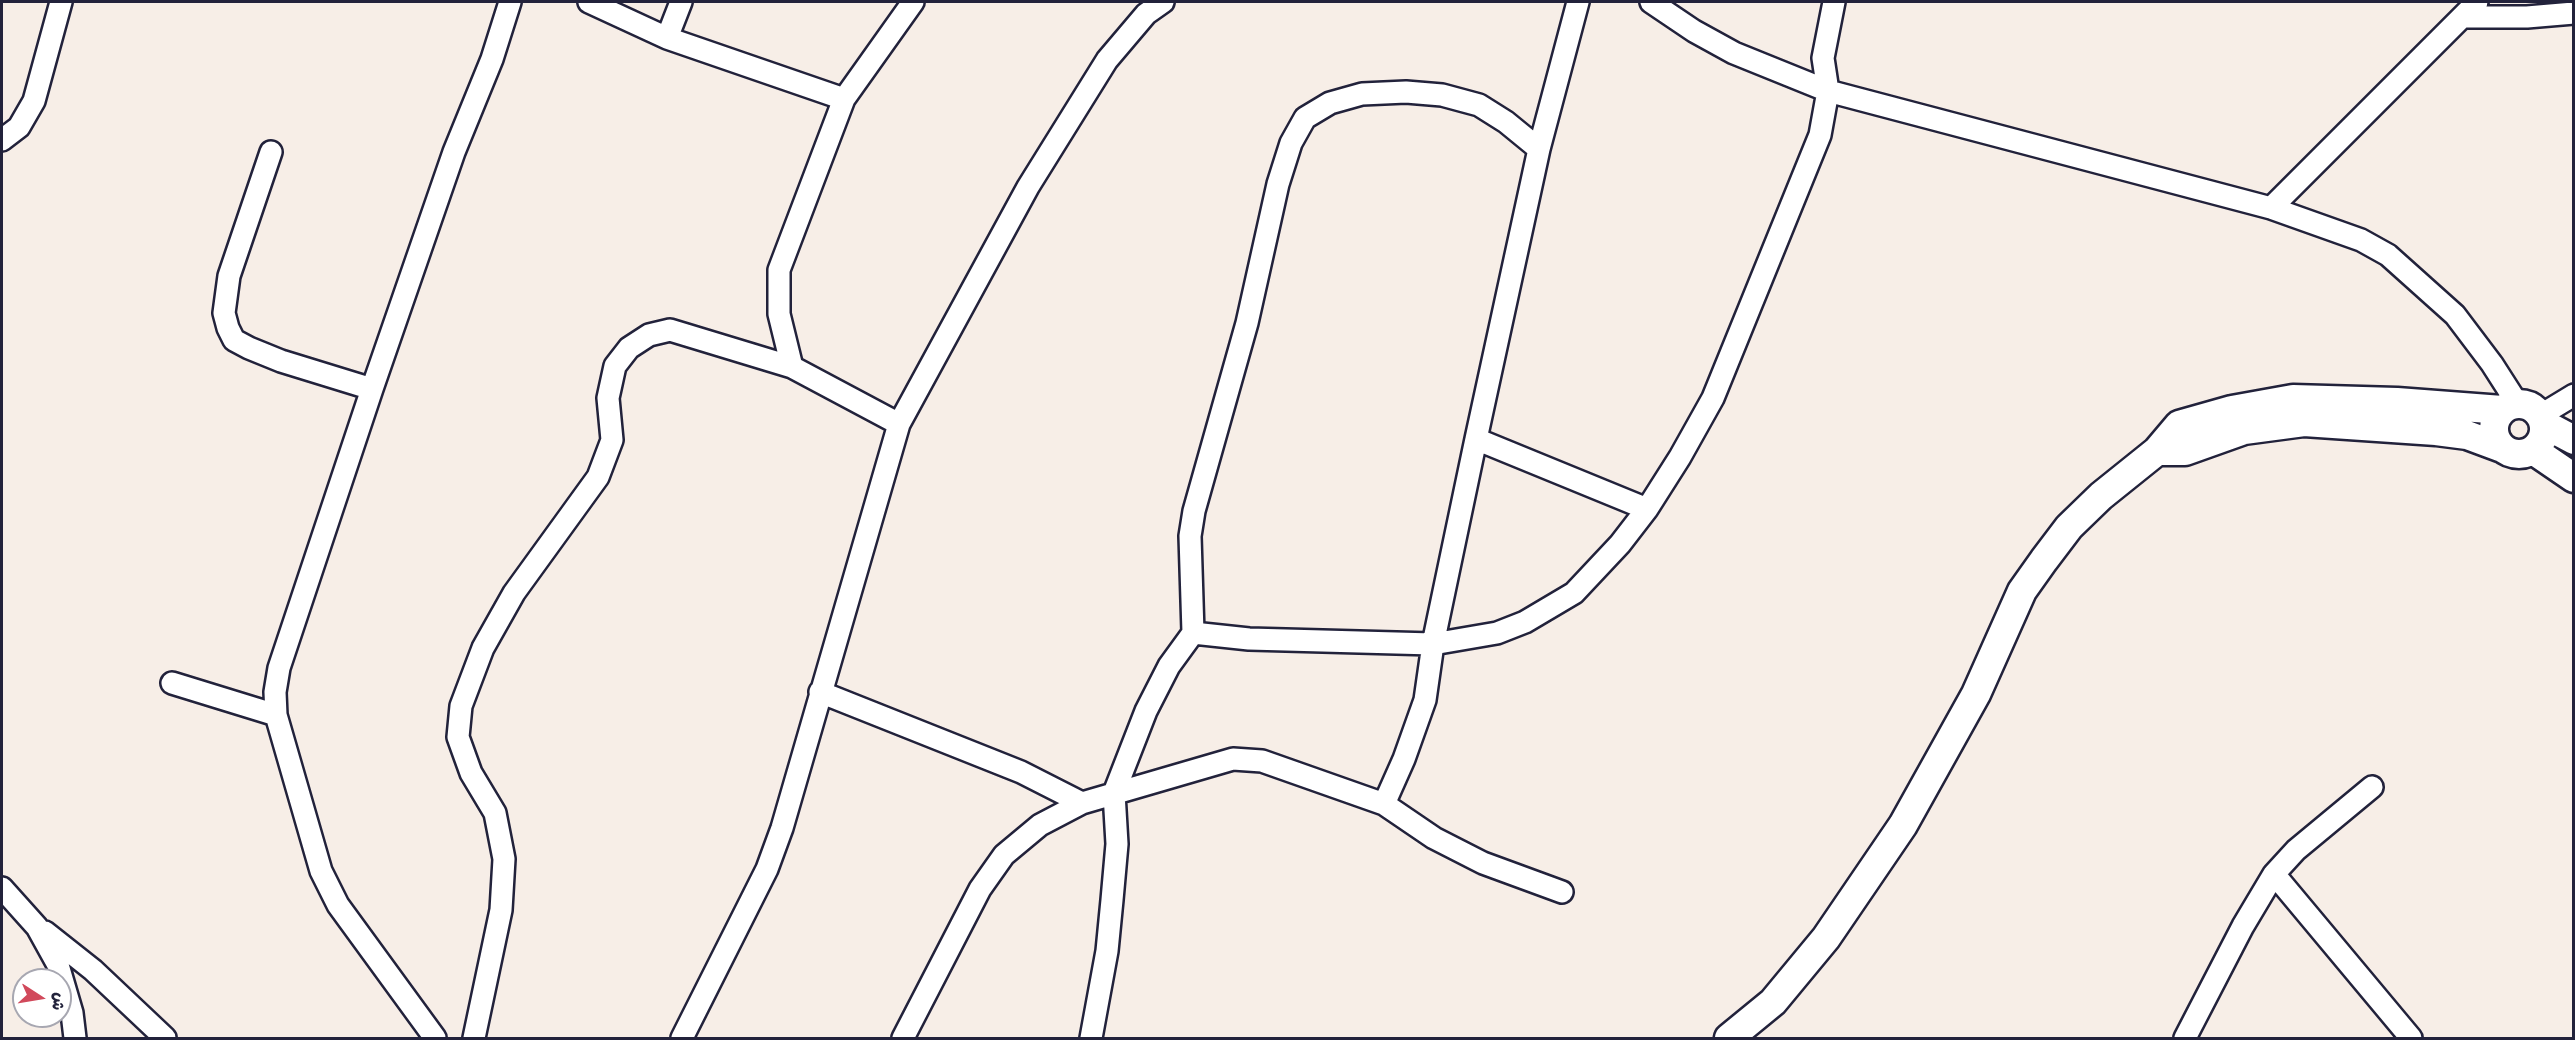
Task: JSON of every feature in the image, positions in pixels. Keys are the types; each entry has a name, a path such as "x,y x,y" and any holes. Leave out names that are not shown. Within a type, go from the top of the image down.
{"street":[{"path":"2,140 19,128 34,101 61,2"},
{"path":"435,1038 338,905 321,871 276,715 275,692 279,668 372,389 454,152 492,59 510,2"},
{"path":"589,2 667,38 844,99"},
{"path":"667,38 681,2"},
{"path":"792,367 779,314 779,270 844,99 913,2"},
{"path":"682,1038 767,869 792,797 820,692 899,423 1029,187 1101,70 1146,14 1162,2"},
{"path":"1384,804 1404,759 1425,700 1433,644 1539,149 1578,2"},
{"path":"1651,2 1694,31 1734,53 1828,91 2271,208 2361,240 2388,255 2455,315 2492,364 2542,439 2533,450 2517,454 2468,435 2436,430 2304,422 2244,430 2185,451 2157,451"},
{"path":"1193,633 1248,639 1433,644 1497,633 1525,622 1574,593 1620,544 1647,509 1713,398 1820,135 1828,91 1823,58 1834,2"},
{"path":"2271,208 2477,2"},
{"path":"2463,17 2527,17 2574,13"},
{"path":"1090,1038 1107,951 1112,900 1117,844 1114,793 1146,711 1168,666 1193,633 1190,536 1194,511 1246,324 1278,184 1291,143 1305,118 1330,103 1362,94 1406,92 1442,95 1479,105 1506,122 1539,149"},
{"path":"271,152 229,276 224,313 228,328 234,340 249,348 281,361 372,389"},
{"path":"474,1038 501,910 504,859 495,813 471,773 458,737 461,706 483,648 514,593 598,477 608,456 612,424 608,398 615,366 635,343 649,334 670,330 792,367 899,423"},
{"path":"2502,448 2496,441 2494,425 2574,395"},
{"path":"1729,1038 1773,1002 1826,938 1903,825 1976,694 2022,591 2069,527 2101,496 2157,451 2180,425 2232,410 2293,399 2397,402 2526,413 2574,440"},
{"path":"1476,439 1647,509"},
{"path":"2533,450 2574,478"},
{"path":"172,683 276,715"},
{"path":"820,692 1021,772 1082,802"},
{"path":"903,1038 980,889 1004,855 1040,825 1082,802 1233,759 1262,761 1384,804 1434,838 1474,858 1562,892"},
{"path":"2185,1038 2243,926 2274,874 2296,850 2372,787"},
{"path":"2274,874 2411,1038"},
{"path":"2,888 37,927 93,970 165,1038"},
{"path":"37,927 58,966 66,989 75,1038"}]}
